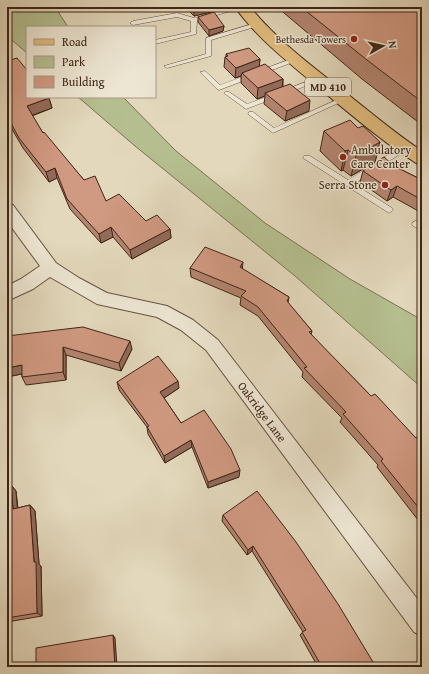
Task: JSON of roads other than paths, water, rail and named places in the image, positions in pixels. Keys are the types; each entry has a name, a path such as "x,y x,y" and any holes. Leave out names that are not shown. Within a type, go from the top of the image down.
{"main road":[{"name":"MD 410","path":"244,8 256,25 294,60 405,148 422,159"}],"street":[{"path":"7,209 50,268 27,284 7,294"},
{"name":"Oakridge Lane","path":"50,268 73,283 103,299 161,311 188,325 212,345 422,624"}],"lane":[{"path":"133,23 177,15 194,20 244,8"},
{"path":"194,20 194,33"},
{"path":"156,42 194,33 208,39 256,25"},
{"path":"167,66 209,55 208,39"},
{"path":"203,72 219,88 294,60"},
{"path":"227,93 246,108 319,79"},
{"path":"251,114 273,130 343,99"},
{"path":"348,184 405,148"},
{"path":"307,158 389,210"}],"place":[{"name":"Bethesda Towers","path":"354,39"},
{"name":"Ambulatory Care Center","path":"343,157"},
{"name":"Serra Stone","path":"385,185"}]}
